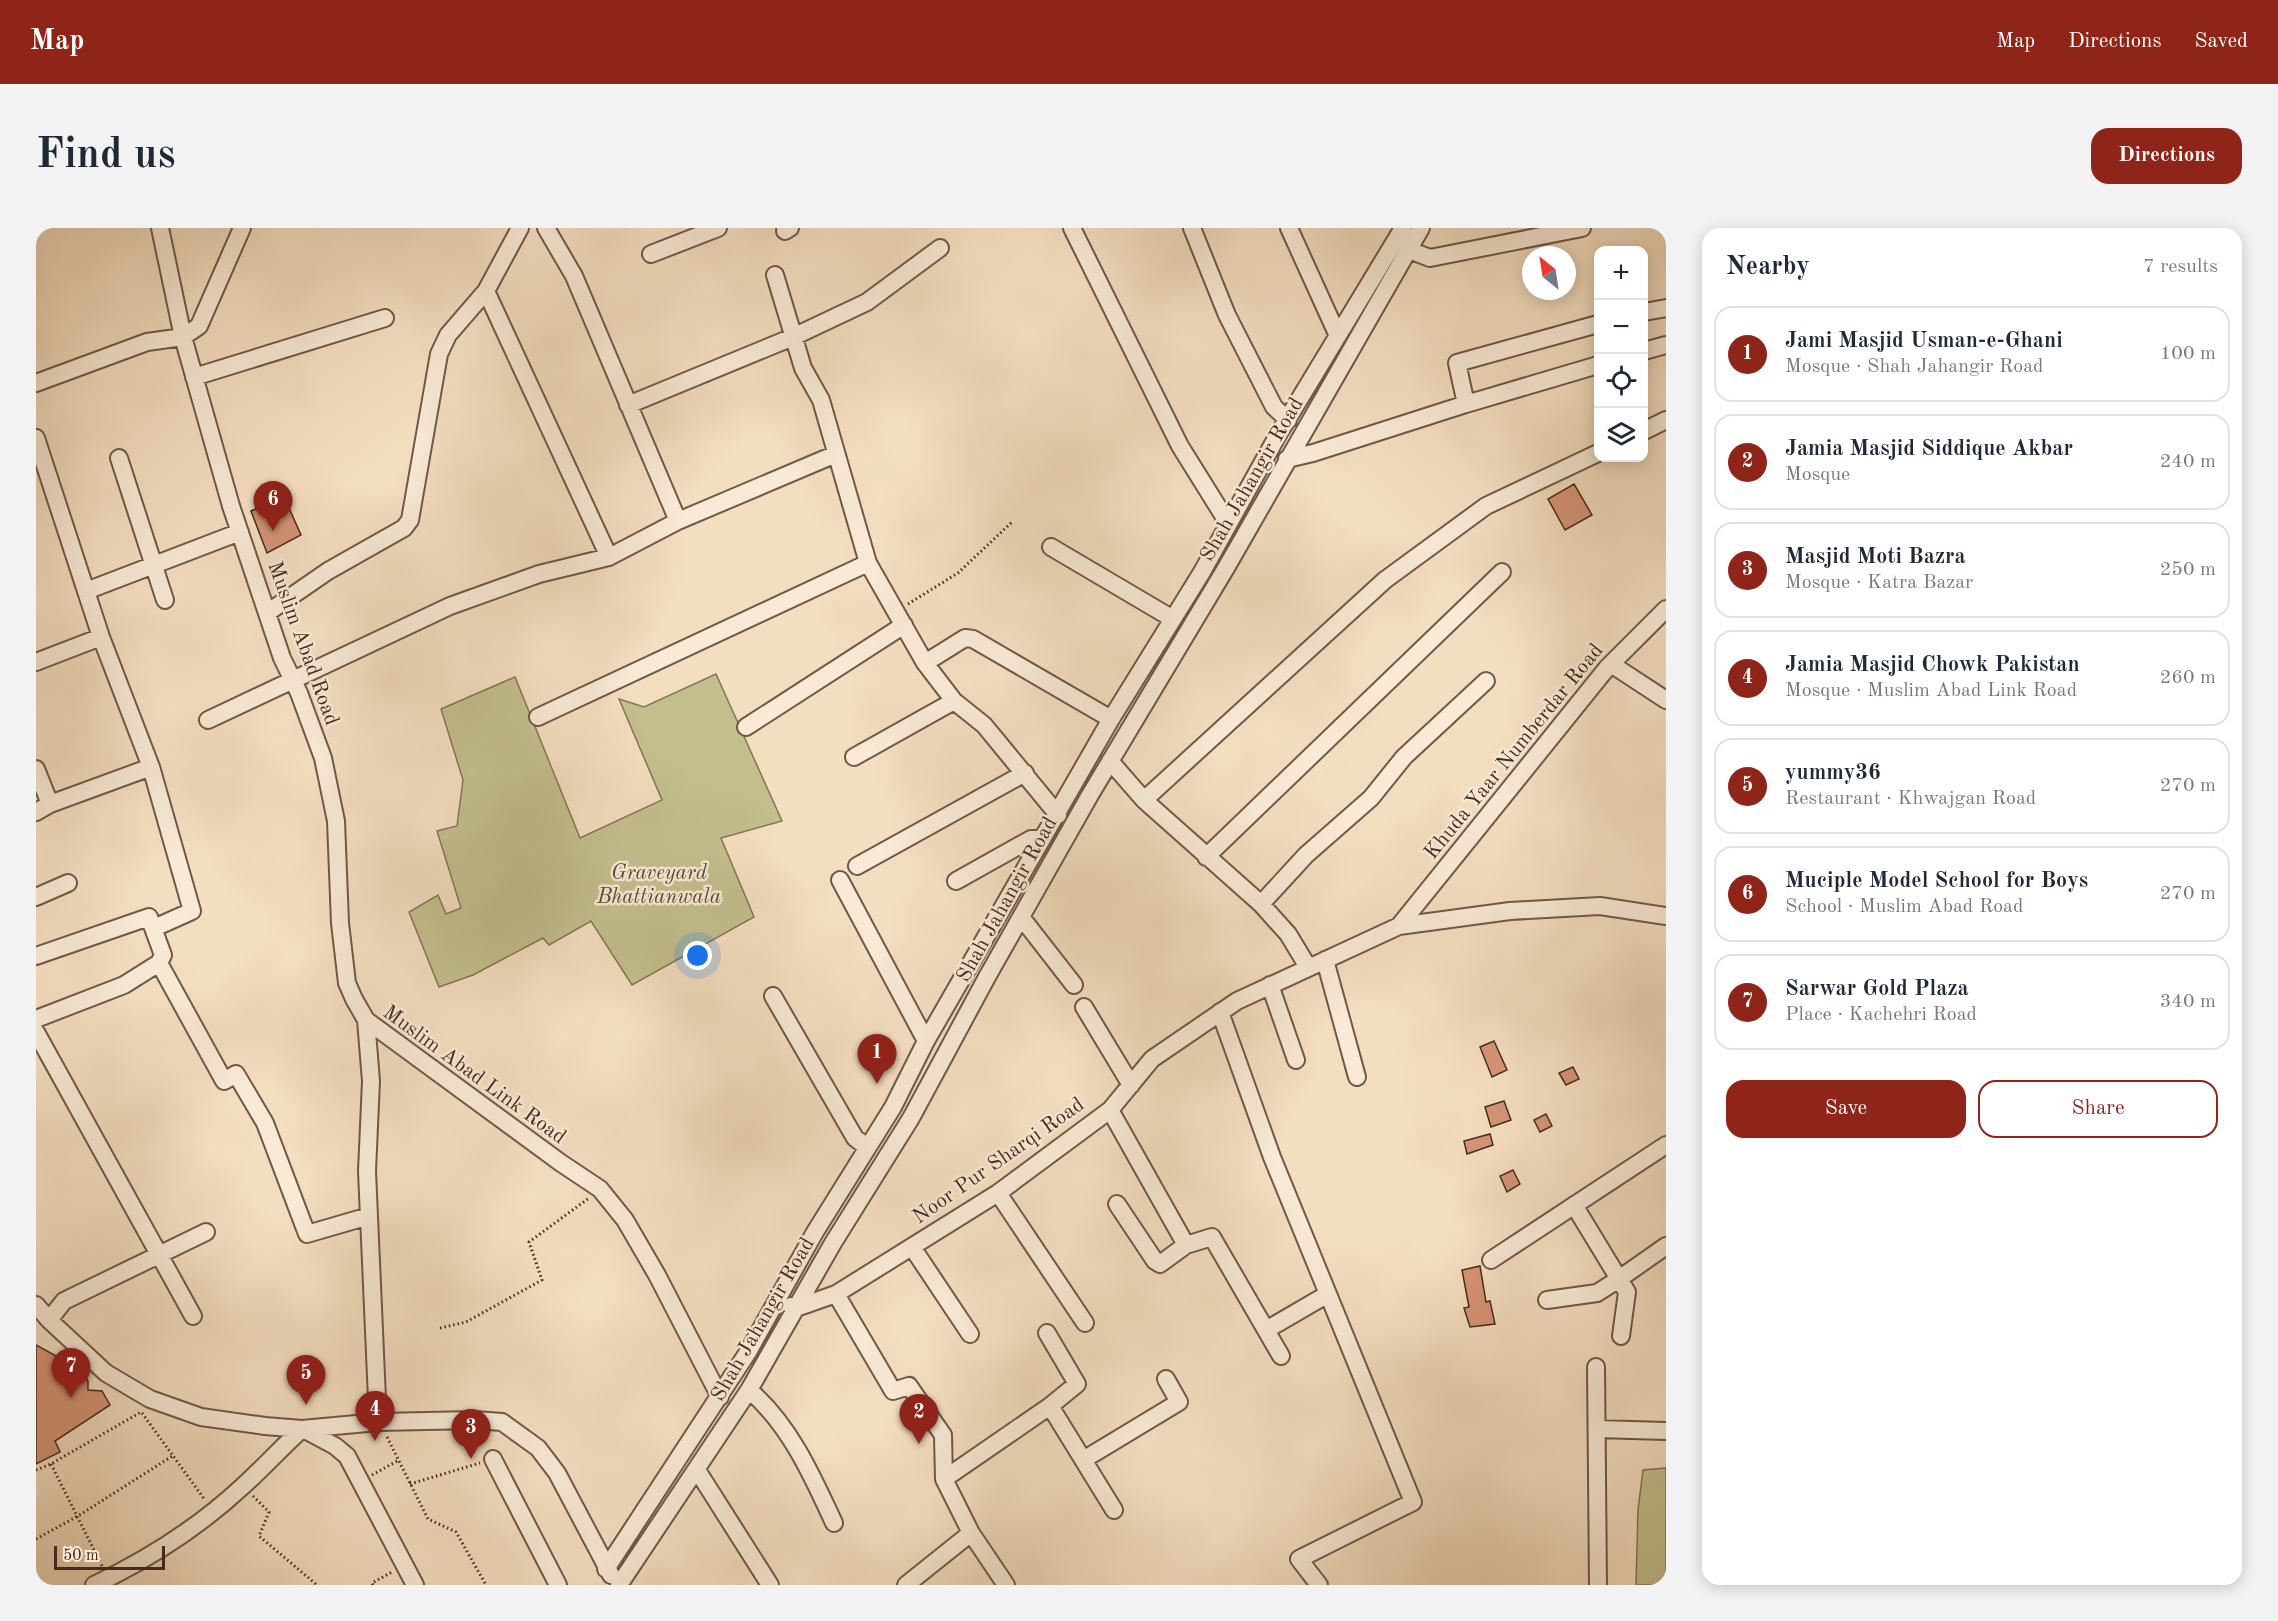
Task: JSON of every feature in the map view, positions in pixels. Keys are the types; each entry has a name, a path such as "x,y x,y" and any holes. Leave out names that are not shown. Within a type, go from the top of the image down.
{"street":[{"name":"Muslim Abad Road","path":"160,228 183,337 240,532 282,658 323,758 336,821 340,923 347,983 366,1020"},
{"path":"36,383 147,342 183,337 199,326 242,228"},
{"path":"267,613 328,571 404,528 410,520 439,354 448,335 486,291 520,228"},
{"path":"546,228 574,276 678,521"},
{"path":"651,254 718,228"},
{"path":"1072,228 1180,446 1227,523"},
{"path":"1192,228 1227,315 1274,407 1288,420"},
{"path":"1289,228 1338,336"},
{"name":"Shah Jahangir Road","path":"608,1577 720,1396 815,1232 893,1107 926,1041 1042,839 1202,572 1227,523 1403,228"},
{"name":"Shah Jahangir Road","path":"619,1585 749,1390 832,1243 910,1118 1110,761 1226,568 1421,228"},
{"path":"1409,250 1430,258 1580,228"},
{"path":"628,405 793,337 867,302 940,248"},
{"path":"775,275 803,368 821,400 864,556 926,663 954,701 984,725 1058,815"},
{"path":"486,291 609,556"},
{"path":"1648,311 1666,308"},
{"path":"194,377 385,318"},
{"path":"1466,404 1457,363 1594,325"},
{"path":"1648,350 1666,345"},
{"path":"1287,459 1594,366"},
{"path":"1648,429 1666,420"},
{"path":"36,438 101,637 151,767 192,911 154,928"},
{"path":"208,720 450,606 539,574 609,556 678,521 836,454"},
{"path":"1144,800 1384,580 1486,506 1594,455"},
{"path":"119,458 165,600"},
{"path":"86,591 240,532"},
{"path":"1051,547 1173,619"},
{"path":"538,717 868,563"},
{"path":"1206,856 1502,572"},
{"name":"Khuda Yaar Numberdar Road","path":"1399,926 1611,664 1666,609"},
{"path":"746,727 900,618"},
{"path":"36,662 101,637"},
{"path":"926,663 965,638 973,639 1112,719"},
{"path":"1611,664 1666,700"},
{"path":"1261,904 1306,855 1371,798 1404,757 1486,681"},
{"path":"854,758 954,701"},
{"path":"1110,761 1144,800 1261,904 1288,934 1308,967"},
{"path":"36,769 43,808 151,767"},
{"path":"857,866 1025,773"},
{"path":"956,881 1031,839 1042,839"},
{"path":"840,880 926,1041"},
{"path":"36,897 68,883"},
{"path":"1399,926 1510,911 1600,906 1666,916"},
{"path":"36,956 149,917 163,955 159,963 124,985 36,1019"},
{"path":"1021,917 1074,985"},
{"name":"Noor Pur Sharqi Road","path":"796,1308 836,1294 998,1192 1110,1110 1152,1059 1237,1001 1399,926"},
{"path":"1325,960 1357,1077"},
{"path":"159,963 224,1081 236,1074 265,1123 307,1234 369,1216"},
{"path":"1270,985 1296,1060"},
{"path":"773,996 855,1138 867,1148"},
{"path":"1084,1006 1131,1085"},
{"path":"1220,1012 1272,1157 1413,1502 1299,1559 1320,1585"},
{"name":"Muslim Abad Link Road","path":"366,1020 600,1189 625,1220 657,1275 720,1396"},
{"name":"Muslim Abad Link Road","path":"366,1020 371,1081 368,1171 378,1422"},
{"path":"36,1032 193,1316"},
{"path":"1110,1110 1186,1245"},
{"path":"1491,1260 1666,1145"},
{"path":"998,1192 1085,1323"},
{"path":"1117,1204 1155,1262 1160,1264 1186,1245 1212,1237 1281,1356"},
{"path":"1574,1205 1627,1292 1621,1336"},
{"path":"49,1320 64,1302 206,1232"},
{"path":"1547,1300 1597,1293 1666,1246"},
{"path":"912,1247 970,1334"},
{"path":"836,1294 893,1391 909,1386 943,1435 944,1479 970,1533 1006,1585"},
{"path":"1266,1330 1328,1294"},
{"path":"776,1300 796,1308"},
{"path":"36,1305 106,1373 130,1389 169,1407 201,1417 302,1429 378,1422 475,1420 502,1422 538,1448 557,1473 608,1577 619,1585"},
{"path":"944,1479 1050,1406 1077,1384 1047,1333"},
{"path":"1596,1367 1598,1585"},
{"path":"1083,1460 1179,1402 1166,1379"},
{"path":"749,1390 768,1406 790,1437 834,1523"},
{"path":"1050,1406 1114,1510"},
{"path":"302,1429 335,1446 347,1456 415,1585"},
{"path":"101,1582 175,1539 213,1511 243,1486 302,1429"},
{"path":"1597,1429 1666,1431"},
{"path":"493,1459 558,1585"},
{"path":"697,1470 770,1585"},
{"path":"906,1585 970,1533"}],"path":[{"path":"900,618 958,573 1012,522"},
{"path":"440,1328 465,1322 542,1280 529,1242 600,1189"},
{"path":"130,1389 141,1412 213,1511"},
{"path":"36,1470 51,1464 141,1412"},
{"path":"378,1422 428,1519 456,1532 486,1585"},
{"path":"36,1539 78,1516 174,1455"},
{"path":"410,1484 493,1459"},
{"path":"360,1482 399,1460"},
{"path":"51,1464 78,1516 101,1582"},
{"path":"243,1486 269,1512 260,1536 317,1585"},
{"path":"373,1585 372,1583 404,1566"}],"green space":[{"name":"Graveyard Bhattianwala","path":"716,674 782,821 721,838 754,917 632,985 591,921 549,945 543,938 473,975 439,987 409,912 438,895 446,914 461,908 437,831 457,826 463,780 441,709 515,677 580,838 662,800 619,699 644,707"},
{"path":"1666,1468 1666,1585 1636,1585 1638,1510 1643,1470"}],"building":[{"path":"1574,484 1592,515 1565,530 1548,499"},
{"path":"284,497 301,535 267,553 251,511"},
{"path":"1494,1041 1507,1070 1492,1077 1480,1047"},
{"path":"1573,1067 1579,1079 1566,1085 1559,1073"},
{"path":"1504,1101 1511,1120 1491,1127 1485,1107"},
{"path":"1546,1114 1552,1126 1540,1132 1534,1120"},
{"path":"1490,1134 1493,1145 1467,1154 1464,1141"},
{"path":"1513,1170 1520,1184 1507,1192 1500,1176"},
{"path":"1480,1266 1486,1302 1490,1301 1495,1324 1470,1327 1464,1308 1469,1307 1462,1270"},
{"path":"36,1345 67,1362 71,1370 79,1367 88,1381 88,1390 102,1391 110,1405 55,1441 60,1452 36,1464"}],"place":[{"name":"Muciple Model School for Boys","path":"273,531"},
{"name":"Jami Masjid Usman-e-Ghani","path":"877,1084"},
{"name":"Sarwar Gold Plaza","path":"71,1398"},
{"name":"yummy36","path":"306,1405"},
{"name":"Jamia Masjid Chowk Pakistan","path":"375,1441"},
{"name":"Jamia Masjid Siddique Akbar","path":"919,1444"},
{"name":"Masjid Moti Bazra","path":"471,1459"}]}
